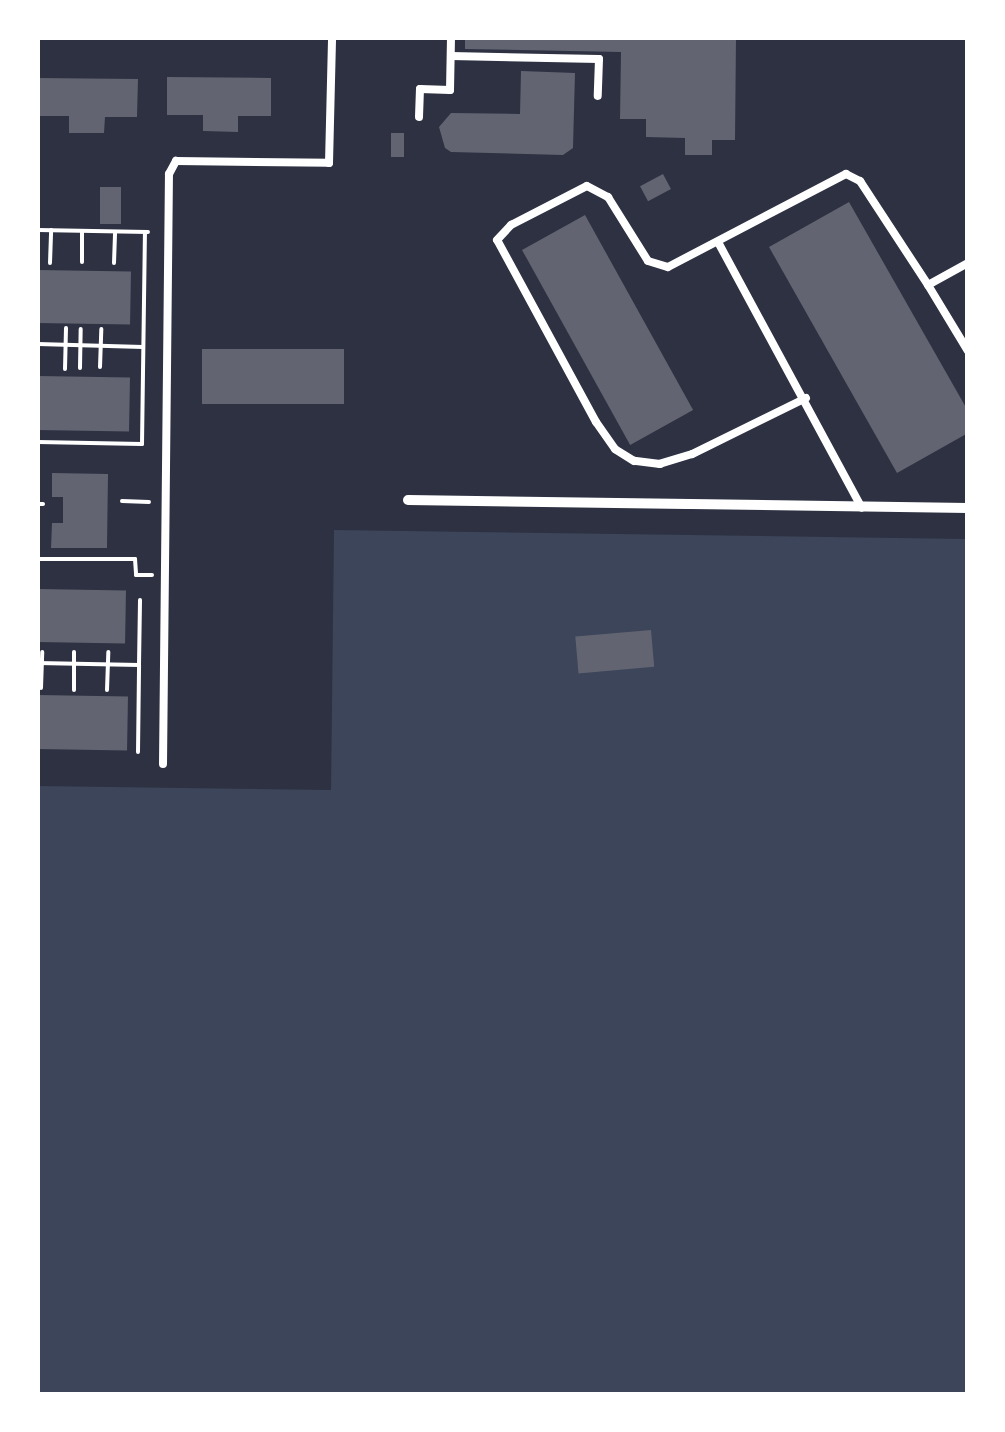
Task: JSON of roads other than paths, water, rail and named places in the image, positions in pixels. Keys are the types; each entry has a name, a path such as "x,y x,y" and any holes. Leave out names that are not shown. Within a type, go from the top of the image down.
{"street":[{"path":"408,500 968,508"}],"lane":[{"path":"162,764 169,174 176,161 329,163 332,38"},
{"path":"420,118 420,89 450,90 451,38"},
{"path":"451,56 599,59 598,96"},
{"path":"806,398 692,454 660,464 634,461 615,450 596,422 497,240 511,225 587,186 608,197 648,260 668,267 838,176 852,176 968,352"},
{"path":"718,242 806,398 862,508"},
{"path":"928,286 968,263"}]}
